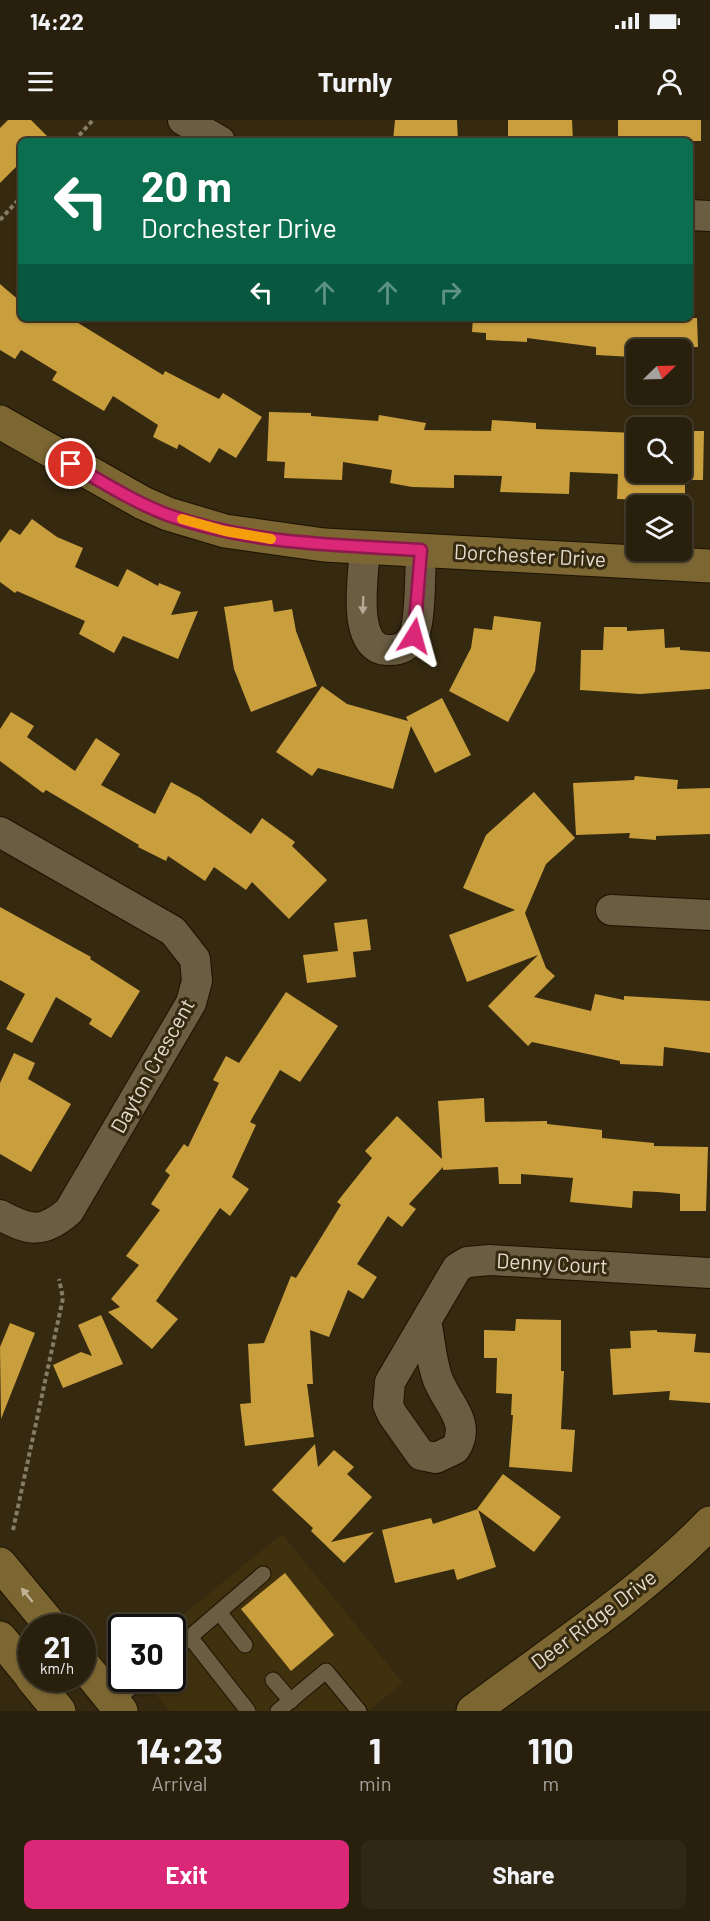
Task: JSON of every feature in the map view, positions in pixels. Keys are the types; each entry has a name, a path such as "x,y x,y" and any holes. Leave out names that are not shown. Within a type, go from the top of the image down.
{"street":[{"path":"183,120 215,138"},
{"path":"693,215 710,216"},
{"name":"Dorchester Drive","path":"0,423 106,484 168,514 252,536 365,547 710,566"},
{"path":"365,547 363,630 372,644 388,650 403,648 414,636 421,550"},
{"name":"Dayton Crescent","path":"0,832 172,931 195,959 197,981 191,1003 69,1211 49,1227 41,1229 23,1227 0,1215"},
{"path":"611,910 710,915"},
{"name":"Denny Court","path":"426,1322 457,1268 467,1262 490,1260 710,1273"},
{"name":"Deer Ridge Drive","path":"473,1711 630,1593 688,1545 710,1523"},
{"path":"0,1564 41,1614"},
{"path":"0,1638 18,1660"},
{"path":"96,1681 118,1707"},
{"path":"43,1692 59,1711"}],"lane":[{"path":"186,1641 263,1574"},
{"path":"219,1612 245,1645"},
{"path":"190,1637 248,1711"},
{"path":"278,1711 326,1671 359,1711"},
{"path":"273,1680 291,1701"},
{"path":"118,1707 130,1692"}],"path":[{"path":"77,138 93,120"},
{"path":"0,220 18,200"},
{"path":"13,1530 63,1298 59,1279"}],"shaded area":[{"path":"282,1534 403,1683 368,1711 170,1711 154,1692 186,1692 186,1614 184,1614"}],"building":[{"path":"8,120 31,120 49,138 18,138 18,165 0,183 0,128"},
{"path":"395,120 457,120 458,138 393,138"},
{"path":"508,120 572,120 573,138 508,138"},
{"path":"618,120 701,120 701,141 693,141 693,138 618,138"},
{"path":"0,284 18,299 18,321 75,321 163,375 165,371 219,399 223,393 262,417 236,458 219,448 210,463 179,444 177,449 153,437 158,425 113,396 104,411 52,380 57,372 21,350 15,359 0,350"},
{"path":"693,318 697,318 698,347 692,347 692,339 626,339 626,357 596,355 596,347 527,338 527,342 486,340 486,333 472,332 473,321 693,321"},
{"path":"269,412 311,413 311,416 378,421 379,415 426,423 424,430 491,431 492,420 536,423 536,429 626,433 626,483 685,483 685,495 626,495 626,499 617,499 618,474 570,472 569,494 500,492 502,476 454,475 454,488 412,487 390,483 392,470 343,462 342,480 284,478 285,462 267,461"},
{"path":"692,431 704,431 703,480 692,480"},
{"path":"32,519 57,537 83,548 75,567 118,587 127,569 158,586 159,583 181,592 171,615 198,611 178,659 123,636 114,653 79,634 85,621 17,591 15,593 0,582 0,543 10,529 20,535"},
{"path":"272,600 274,612 292,609 296,631 317,686 251,712 234,669 224,607"},
{"path":"494,616 541,622 535,671 508,722 449,691 471,648 474,628 492,630"},
{"path":"604,627 627,627 627,631 664,629 665,648 680,647 680,650 710,652 710,689 640,694 580,690 581,650 603,650"},
{"path":"322,686 347,704 408,721 406,717 442,698 471,755 435,773 411,726 393,789 318,768 312,776 276,752"},
{"path":"11,712 34,726 27,737 75,771 96,738 120,754 101,785 155,814 171,782 199,797 251,834 262,818 295,842 292,846 327,880 289,919 252,882 246,890 214,867 205,881 168,856 166,861 138,847 139,845 46,790 43,793 0,761 0,729"},
{"path":"635,776 678,780 677,789 710,788 710,834 656,836 656,840 629,838 630,833 576,835 573,783 634,780"},
{"path":"534,792 575,838 546,864 525,913 546,968 555,976 534,997 591,1011 595,994 624,1000 624,996 710,1001 710,1053 664,1047 663,1066 620,1064 620,1061 532,1042 528,1046 488,1006 538,955 467,982 449,935 515,910 463,888 486,835"},
{"path":"0,907 91,957 90,959 140,991 111,1038 89,1024 92,1019 56,997 32,1043 6,1029 25,994 0,980"},
{"path":"367,919 371,950 353,952 356,977 307,983 303,955 338,951 334,923"},
{"path":"286,992 338,1026 300,1082 280,1070 250,1122 256,1125 232,1177 249,1189 230,1216 220,1208 156,1301 178,1319 152,1349 108,1312 120,1307 111,1299 139,1265 126,1256 160,1210 151,1204 170,1175 165,1171 184,1144 188,1147 219,1083 213,1080 226,1056 239,1063"},
{"path":"14,1053 35,1063 28,1079 71,1104 31,1172 0,1154 0,1083"},
{"path":"484,1098 485,1122 547,1121 547,1124 602,1130 602,1138 654,1143 654,1146 708,1147 706,1211 680,1211 680,1194 658,1192 633,1191 632,1208 570,1202 573,1178 521,1174 521,1184 499,1184 498,1167 443,1170 443,1167 409,1204 416,1209 402,1227 388,1216 357,1264 377,1277 363,1299 348,1290 329,1337 310,1330 313,1384 307,1384 314,1437 245,1446 240,1404 251,1403 248,1344 264,1343 291,1276 296,1278 341,1205 337,1202 372,1158 365,1151 397,1116 442,1159 438,1101"},
{"path":"101,1315 123,1364 63,1388 53,1365 81,1352 92,1356 78,1325"},
{"path":"516,1319 561,1320 561,1371 564,1371 561,1429 575,1430 572,1472 509,1467 513,1415 511,1415 512,1394 496,1393 497,1358 484,1358 484,1330 515,1331"},
{"path":"10,1323 35,1333 1,1419 0,1347"},
{"path":"657,1330 657,1332 696,1334 694,1352 710,1353 710,1403 669,1400 670,1391 613,1395 610,1349 631,1348 630,1331"},
{"path":"315,1444 318,1467 334,1450 354,1467 347,1474 372,1497 331,1542 374,1532 344,1563 311,1531 313,1528 272,1490"},
{"path":"503,1474 561,1517 534,1552 477,1509"},
{"path":"478,1509 496,1567 457,1580 454,1569 395,1583 382,1530 431,1518 433,1524"},
{"path":"285,1573 334,1635 291,1671 241,1609"}],"slow traffic":[{"path":"182,519 225,531 271,539"}],"route":[{"path":"71,464 168,514 225,531 279,540 421,550 414,636"}]}
